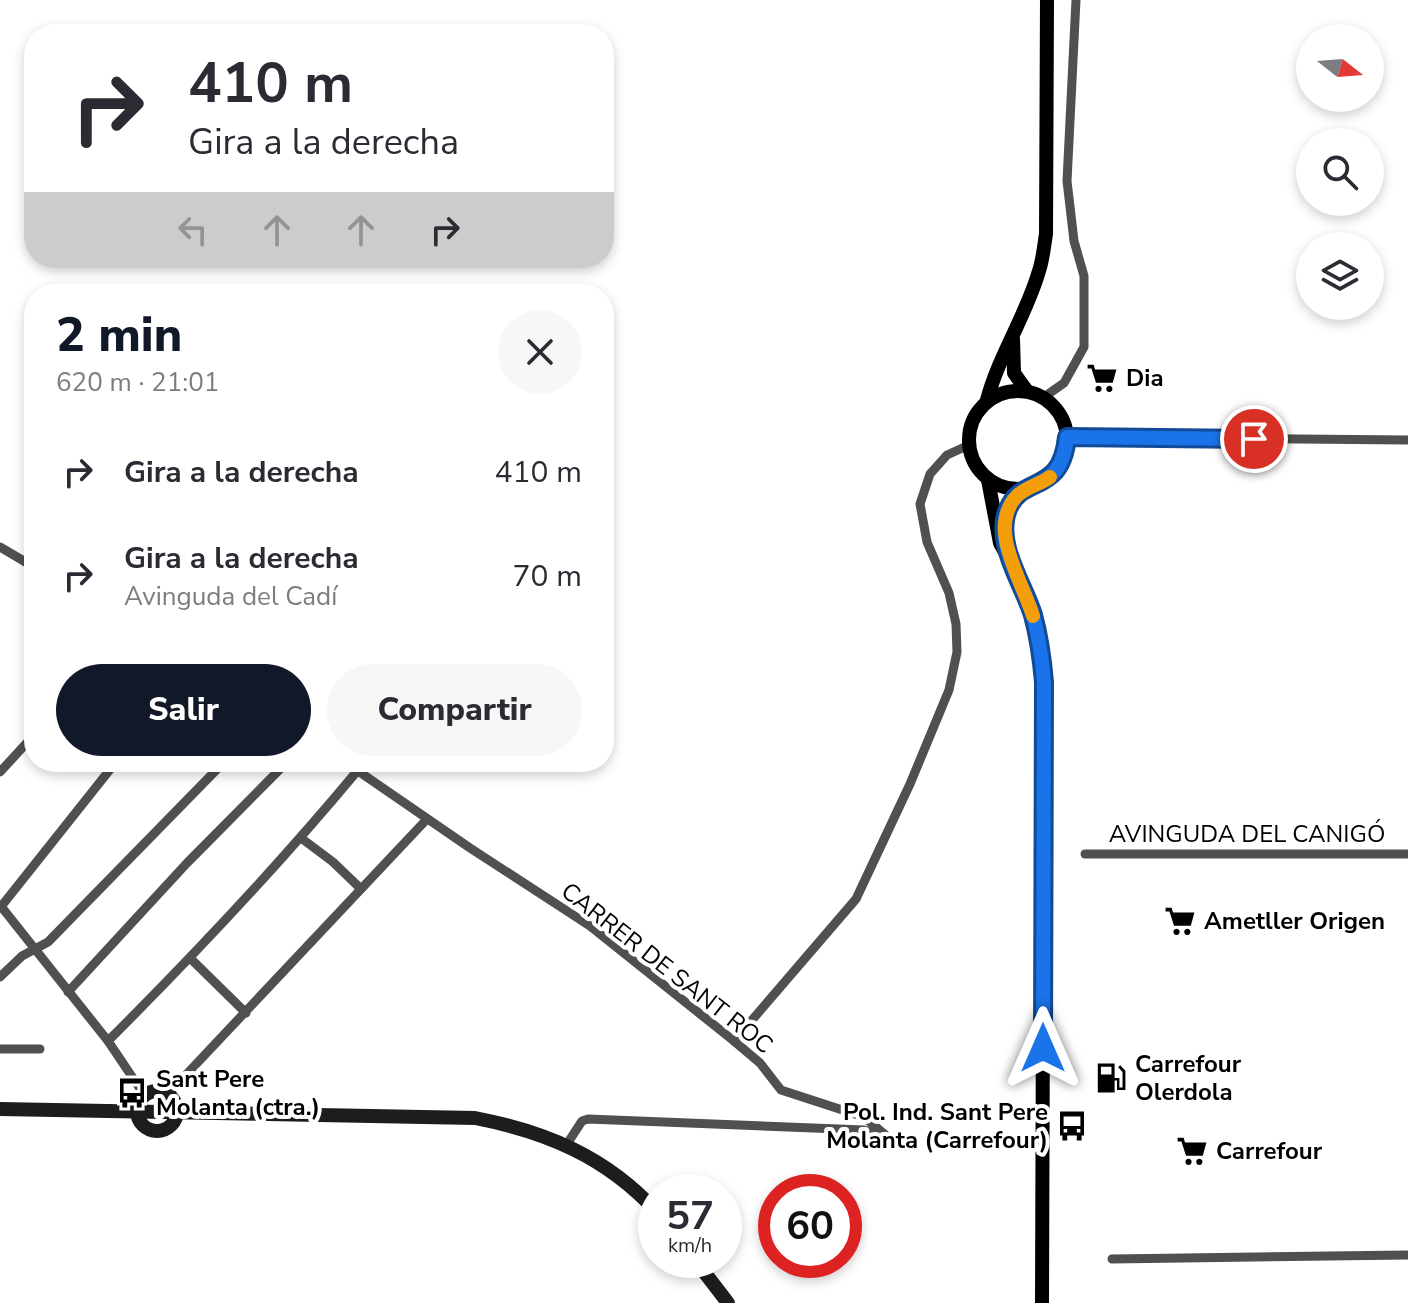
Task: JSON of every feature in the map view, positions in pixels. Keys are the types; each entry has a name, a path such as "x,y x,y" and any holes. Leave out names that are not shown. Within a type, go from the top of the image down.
{"main road":[{"path":"987,400 1027,306 1040,269 1046,234 1047,0"},
{"path":"1014,331 1014,373 1027,391"},
{"path":"988,480 1013,489 1026,489 1039,484 1060,465 1067,437 1064,422 1056,408 1044,397 1027,391 999,394 987,400 976,413 970,428 972,458 988,480 1000,543 1015,570"},
{"path":"1026,489 1011,503 1005,522 1006,540 1036,628 1044,682 1042,1303"}],"street":[{"path":"1044,397 1064,383 1084,347 1084,276 1074,241 1067,181 1076,0"},
{"path":"1067,437 1408,440"},
{"path":"734,1041 856,899 910,784 949,690 957,652 956,624 949,593 927,542 920,504 930,474 947,455 969,445"},
{"path":"2,548 24,561"},
{"path":"0,772 24,746"},
{"path":"108,772 1,906 108,1041 145,1096"},
{"path":"0,977 22,956 48,942 214,772"},
{"path":"68,992 187,863 277,772"},
{"path":"108,1041 301,838 356,772"},
{"name":"CARRER DE SANT ROC","path":"361,772 590,926 760,1063 781,1090 864,1117 889,1138 864,1130 588,1119 582,1121 567,1144"},
{"path":"167,1095 427,819"},
{"path":"301,838 333,862 361,889"},
{"name":"AVINGUDA DEL CANIGÓ","path":"1085,854 1408,854"},
{"path":"190,958 246,1013"},
{"path":"0,1049 40,1049"},
{"path":"156,1092 167,1095 174,1102 177,1112 172,1125 153,1131 141,1124 137,1111 145,1096 156,1092"},
{"path":"0,1109 137,1111"},
{"path":"177,1112 475,1118 538,1133 567,1144 611,1170 638,1195"},
{"path":"1112,1259 1408,1255"},
{"path":"709,1278 728,1303"}],"slow traffic":[{"path":"1033,616 1006,540 1005,522 1011,503 1018,494 1050,477"}],"place":[{"name":"Dia","path":"1102,378"},
{"name":"Ametller Origen","path":"1180,921"},
{"name":"Carrefour Olerdola","path":"1111,1078"},
{"name":"Sant Pere Molanta (ctra.)","path":"132,1093"},
{"name":"Pol. Ind. Sant Pere Molanta (Carrefour)","path":"1072,1126"},
{"name":"Carrefour","path":"1192,1151"}],"route":[{"path":"1043,1048 1044,682 1032,611 1006,540 1008,509 1018,494 1051,476 1066,452 1067,437 1254,439"}]}
